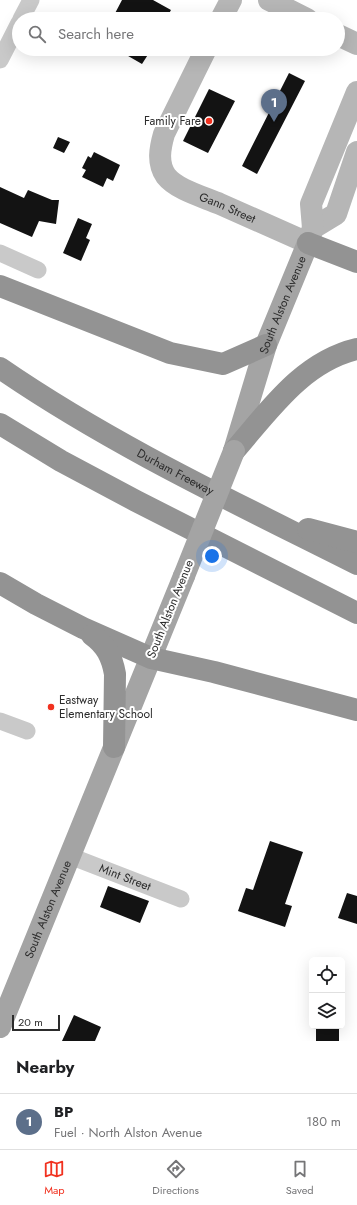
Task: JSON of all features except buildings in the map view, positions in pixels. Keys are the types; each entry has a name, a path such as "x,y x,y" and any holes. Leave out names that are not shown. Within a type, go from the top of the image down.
{"highway":[{"path":"310,235 357,262"},
{"path":"0,286 170,354 223,364 266,345"},
{"path":"234,451 270,409 305,374 329,359 357,349"},
{"name":"Durham Freeway","path":"0,368 106,435 259,515 357,564"},
{"path":"0,424 61,461 136,501 357,613"},
{"path":"259,515 357,542"},
{"path":"0,583 36,604 83,628 151,658 214,672 357,710"},
{"path":"83,628 106,647 113,664 116,690 114,747"}],"main road":[{"name":"South Alston Avenue","path":"0,1027 234,451 266,345 310,235"}],"street":[{"path":"25,12 31,0"},
{"path":"225,12 231,0"},
{"path":"271,1 293,12"},
{"path":"0,60 12,37"},
{"path":"345,38 357,44"},
{"name":"Gann Street","path":"202,56 166,128 161,146 160,160 166,176 192,193 310,235"},
{"path":"310,235 311,204 357,92"},
{"path":"310,235 336,214 357,152"},
{"path":"0,253 38,270"},
{"path":"0,721 27,731"},
{"name":"Mint Street","path":"70,856 181,899"}],"place":[{"name":"Family Fare","path":"209,121"},
{"name":"BP","path":"274,122"},
{"name":"Eastway Elementary School","path":"51,707"}]}
